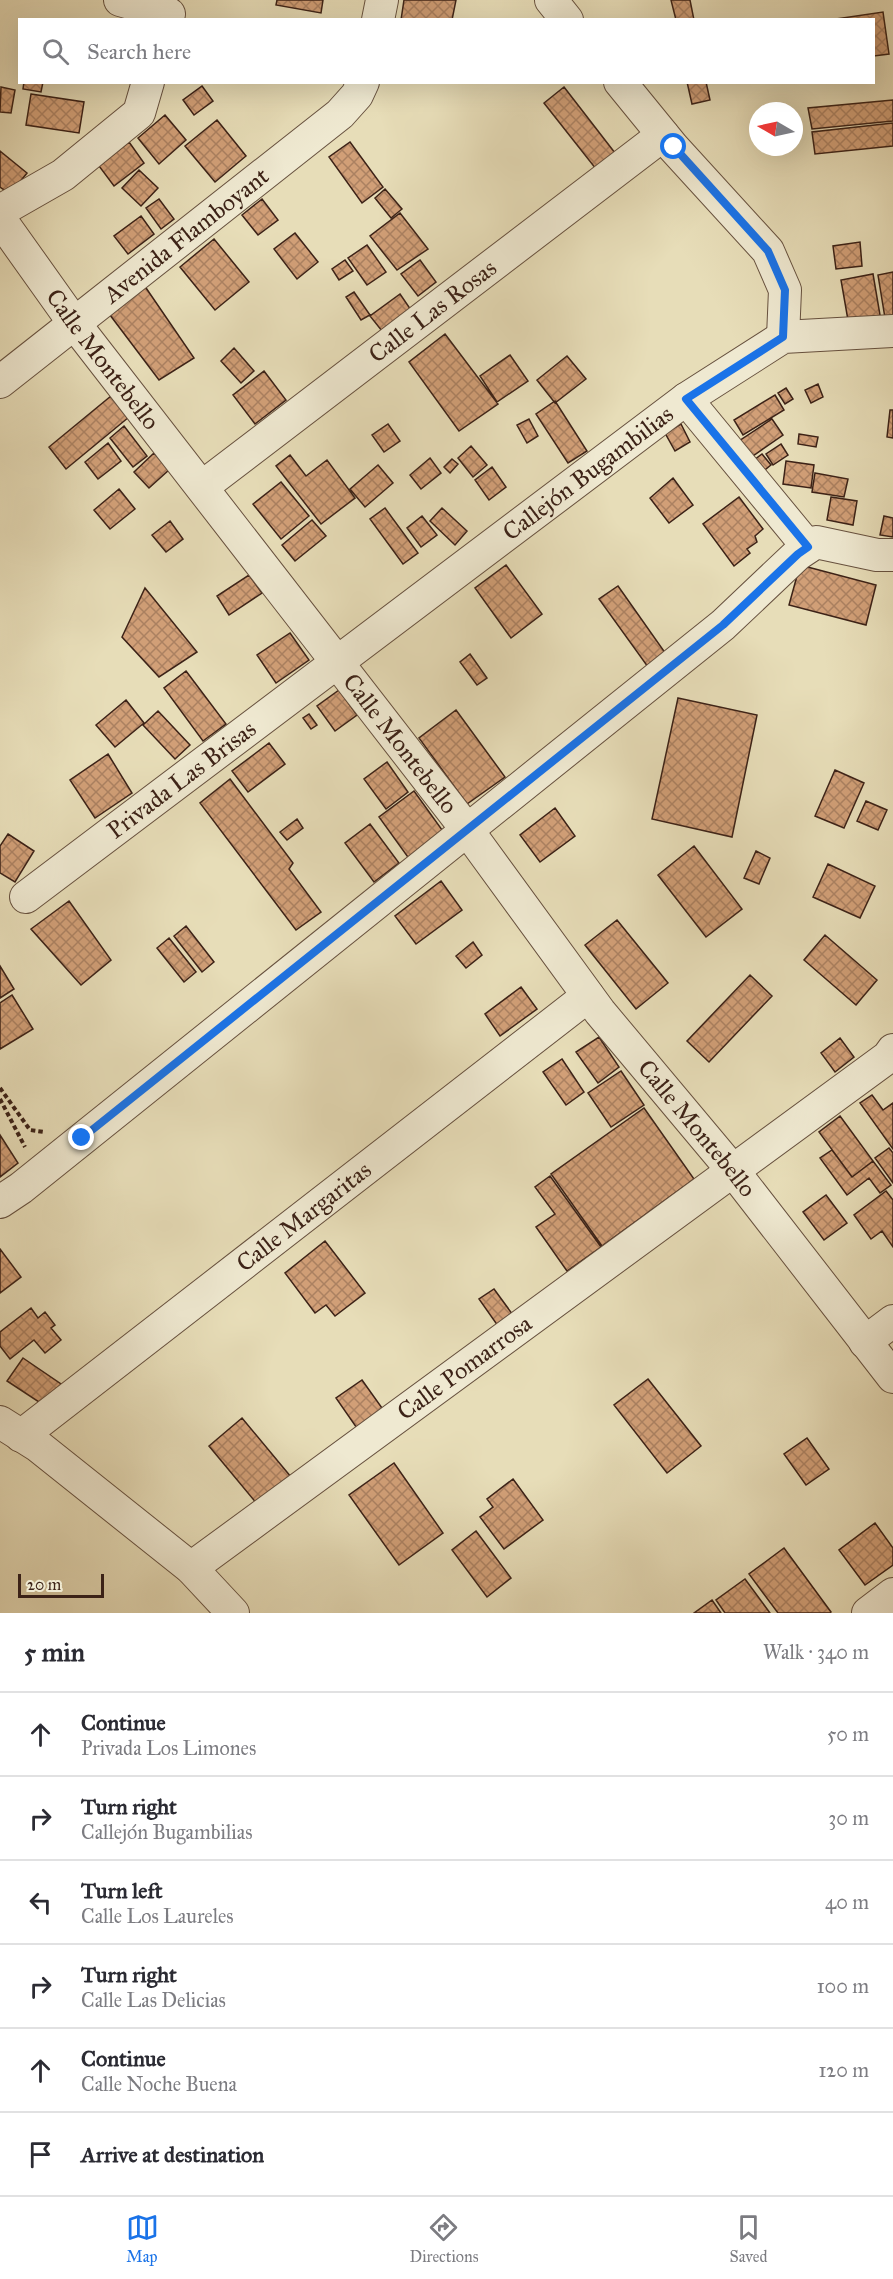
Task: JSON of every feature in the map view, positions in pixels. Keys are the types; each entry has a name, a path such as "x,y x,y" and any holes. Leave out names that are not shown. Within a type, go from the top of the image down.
{"street":[{"path":"120,0 169,11"},
{"path":"378,18 382,0"},
{"path":"551,0 565,18"},
{"path":"0,211 63,175 139,112 147,84"},
{"name":"Avenida Flamboyant","path":"0,382 340,114 357,94 362,84"},
{"path":"622,84 663,135 768,251 785,290 783,337"},
{"name":"Calle Las Rosas","path":"202,487 663,135"},
{"name":"Calle Montebello","path":"0,219 74,323 338,662 475,826 588,996 736,1170 893,1377"},
{"name":"Callejón Bugambilias","path":"338,662 686,399 783,337 893,332"},
{"path":"686,399 812,545 877,555 893,555"},
{"path":"10,1195 475,826 723,625 798,554 812,545"},
{"name":"Privada Las Brisas","path":"26,897 338,662"},
{"name":"Calle Margaritas","path":"11,1429 588,996"},
{"name":"Calle Pomarrosa","path":"191,1568 736,1170 888,1057 893,1050"},
{"path":"866,1342 893,1321"},
{"path":"11,1429 38,1446 191,1568 233,1613"},
{"path":"868,1613 893,1594"}],"path":[{"path":"0,1088 30,1130 82,1138"},
{"path":"0,1099 30,1157 10,1195"}],"building":[{"path":"277,0 323,0 321,13 276,5"},
{"path":"404,0 456,0 452,18 401,18"},
{"path":"671,0 690,0 694,18 676,18"},
{"path":"883,12 889,54 875,56 875,18 842,18"},
{"path":"24,84 43,84 41,92 23,89"},
{"path":"687,84 706,84 710,100 692,104"},
{"path":"202,86 213,101 194,115 183,100"},
{"path":"1,87 15,90 11,113 0,112"},
{"path":"564,87 615,153 596,169 544,103"},
{"path":"31,94 84,102 79,133 26,125"},
{"path":"893,100 893,121 812,129 808,108"},
{"path":"165,115 186,140 159,164 138,138"},
{"path":"217,120 246,156 215,182 185,146"},
{"path":"893,123 893,146 815,154 812,132"},
{"path":"129,142 144,163 114,186 99,166"},
{"path":"350,142 383,187 362,203 329,157"},
{"path":"0,151 27,173 10,194 0,187"},
{"path":"139,170 158,188 141,206 122,188"},
{"path":"385,189 402,209 391,218 375,198"},
{"path":"159,199 174,219 161,229 146,208"},
{"path":"262,199 278,220 258,235 242,215"},
{"path":"400,213 428,249 397,270 370,236"},
{"path":"141,216 154,234 128,254 114,236"},
{"path":"295,233 318,262 297,279 274,249"},
{"path":"214,239 249,282 215,310 180,267"},
{"path":"860,242 862,266 836,269 833,246"},
{"path":"367,245 386,272 367,285 348,258"},
{"path":"345,260 353,271 339,280 332,269"},
{"path":"420,260 436,282 418,296 401,274"},
{"path":"893,272 893,317 885,318 878,275"},
{"path":"873,274 881,321 849,326 841,280"},
{"path":"144,285 194,358 159,380 110,315"},
{"path":"354,292 370,315 361,320 346,297"},
{"path":"400,294 411,310 382,331 370,316"},
{"path":"445,334 498,404 459,431 409,362"},
{"path":"234,348 254,371 241,383 221,361"},
{"path":"510,355 528,381 497,402 480,376"},
{"path":"567,356 586,379 555,403 537,380"},
{"path":"264,371 286,400 255,424 233,395"},
{"path":"818,384 823,397 811,403 805,390"},
{"path":"786,388 793,399 785,404 778,393"},
{"path":"775,395 784,410 743,435 734,420"},
{"path":"111,396 129,417 66,469 49,447"},
{"path":"555,401 587,451 568,463 536,414"},
{"path":"890,410 893,410 893,438 887,437"},
{"path":"529,419 538,436 527,443 517,425"},
{"path":"772,419 783,435 750,458 739,441"},
{"path":"388,424 400,441 384,452 372,435"},
{"path":"681,424 690,442 675,451 665,433"},
{"path":"124,426 147,456 133,467 110,438"},
{"path":"799,434 818,437 816,447 798,444"},
{"path":"108,443 121,461 98,479 85,462"},
{"path":"781,444 788,455 773,465 766,454"},
{"path":"471,446 487,465 473,477 458,458"},
{"path":"154,453 170,469 149,488 134,472"},
{"path":"762,454 771,465 755,478 746,466"},
{"path":"290,455 306,476 327,460 355,498 321,524 276,466"},
{"path":"430,458 441,473 421,489 410,475"},
{"path":"452,459 458,464 450,473 444,467"},
{"path":"786,461 814,465 811,488 783,484"},
{"path":"378,465 393,483 365,507 350,489"},
{"path":"492,467 506,487 489,500 475,480"},
{"path":"815,473 848,479 844,497 812,492"},
{"path":"673,478 693,505 669,523 650,498"},
{"path":"281,482 309,516 281,539 253,504"},
{"path":"119,489 135,509 110,529 94,510"},
{"path":"739,497 763,529 755,536 757,542 747,549 750,553 734,566 703,524"},
{"path":"831,497 857,501 853,525 827,520"},
{"path":"385,508 418,553 403,564 370,519"},
{"path":"442,508 467,531 455,545 430,521"},
{"path":"422,516 437,535 421,547 407,528"},
{"path":"884,516 893,518 893,537 880,535"},
{"path":"312,520 326,536 295,561 282,545"},
{"path":"170,521 183,539 166,552 152,535"},
{"path":"506,565 542,614 511,638 475,588"},
{"path":"800,565 876,585 866,625 789,605"},
{"path":"249,575 262,593 229,615 217,596"},
{"path":"618,586 666,654 648,667 599,599"},
{"path":"145,588 197,652 159,677 122,637"},
{"path":"290,633 309,660 276,683 257,655"},
{"path":"470,654 487,678 477,685 460,662"},
{"path":"186,671 226,724 203,741 164,688"},
{"path":"339,690 357,715 335,731 317,706"},
{"path":"678,698 757,715 732,837 652,819"},
{"path":"126,700 144,723 115,747 96,725"},
{"path":"456,710 505,777 467,804 419,738"},
{"path":"158,711 190,745 175,759 143,725"},
{"path":"309,714 317,725 311,729 303,718"},
{"path":"269,743 285,764 248,792 232,771"},
{"path":"108,754 132,793 95,818 70,780"},
{"path":"387,762 408,792 386,809 364,779"},
{"path":"835,770 864,783 844,828 815,816"},
{"path":"230,779 293,863 289,869 321,912 296,930 200,803"},
{"path":"414,791 445,834 410,860 379,817"},
{"path":"866,801 887,810 878,830 857,821"},
{"path":"555,808 575,836 540,862 520,835"},
{"path":"297,819 303,828 287,840 280,832"},
{"path":"370,824 399,863 374,882 345,843"},
{"path":"8,834 34,851 15,882 0,873 0,846"},
{"path":"694,846 742,909 706,937 658,875"},
{"path":"756,851 770,858 759,884 744,878"},
{"path":"828,864 875,886 860,918 813,897"},
{"path":"441,881 462,910 416,944 395,916"},
{"path":"69,901 111,960 81,985 31,929"},
{"path":"617,920 668,983 636,1009 585,945"},
{"path":"186,926 214,962 202,972 174,936"},
{"path":"825,935 877,980 856,1005 804,960"},
{"path":"169,938 196,972 184,982 157,948"},
{"path":"473,942 482,955 466,968 456,956"},
{"path":"0,966 14,989 0,998"},
{"path":"750,975 772,996 709,1062 687,1041"},
{"path":"521,987 537,1009 500,1036 485,1014"},
{"path":"12,995 33,1029 0,1049 0,1003"},
{"path":"599,1037 619,1067 598,1083 576,1052"},
{"path":"840,1038 854,1057 835,1072 821,1053"},
{"path":"562,1059 584,1092 566,1105 543,1072"},
{"path":"621,1071 644,1105 611,1127 588,1093"},
{"path":"872,1095 883,1110 893,1103 893,1149 860,1103"},
{"path":"644,1108 694,1179 602,1246 551,1174"},
{"path":"840,1116 873,1161 852,1177 819,1132"},
{"path":"0,1135 18,1163 0,1177"},
{"path":"889,1148 893,1153 893,1183 875,1158"},
{"path":"832,1150 852,1177 873,1161 891,1185 880,1193 869,1178 847,1195 820,1158"},
{"path":"550,1176 601,1247 567,1271 536,1227 555,1214 535,1187"},
{"path":"886,1191 893,1200 893,1247 882,1231 871,1239 854,1215"},
{"path":"826,1195 847,1223 824,1240 803,1212"},
{"path":"325,1241 365,1293 335,1316 326,1305 315,1313 285,1273"},
{"path":"0,1249 21,1277 0,1293"},
{"path":"494,1289 513,1315 498,1326 479,1299"},
{"path":"31,1308 38,1318 45,1312 55,1325 51,1328 61,1340 45,1353 34,1340 10,1359 0,1346 0,1332"},
{"path":"23,1358 61,1384 45,1406 7,1381"},
{"path":"648,1379 701,1446 667,1473 614,1405"},
{"path":"362,1380 387,1415 361,1434 336,1398"},
{"path":"242,1418 296,1483 263,1511 209,1446"},
{"path":"807,1438 829,1469 806,1485 784,1454"},
{"path":"394,1463 443,1533 399,1565 349,1495"},
{"path":"513,1479 543,1520 504,1549 480,1517 493,1507 487,1499"},
{"path":"875,1523 893,1548 893,1565 865,1585 839,1550"},
{"path":"476,1531 511,1578 487,1597 452,1550"},
{"path":"784,1548 830,1613 778,1613 749,1574"},
{"path":"745,1579 770,1613 725,1613 716,1600"},
{"path":"712,1600 721,1613 694,1613"}],"route":[{"path":"82,1138 723,625 808,547 686,399 783,337 785,290 768,251 674,147"}]}
